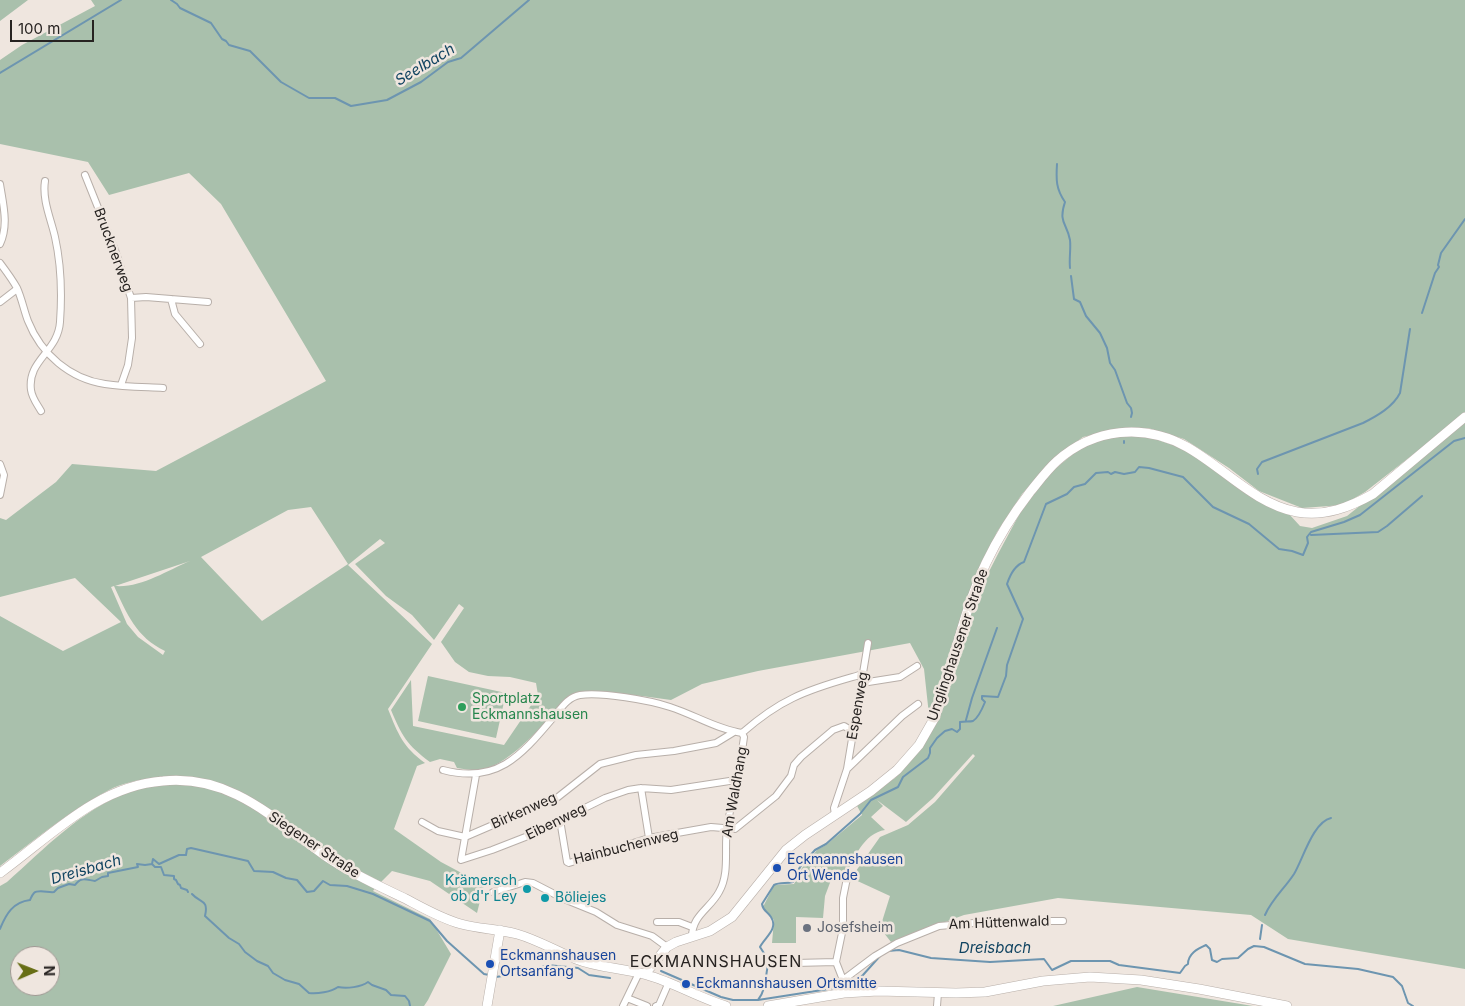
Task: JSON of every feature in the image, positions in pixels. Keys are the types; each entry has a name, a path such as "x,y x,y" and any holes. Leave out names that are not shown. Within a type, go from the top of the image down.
{"main road":[{"name":"Unglinghausener Straße","path":"642,974 667,948 676,942 692,932 710,931 732,917 786,850 871,791 907,760 928,731 943,695 973,594 986,563 1002,533 1020,505 1047,472 1058,460 1078,445 1089,439 1113,432 1144,432 1169,439 1187,447 1268,501 1298,512 1318,513 1338,510 1356,504 1373,494 1465,417"},
{"name":"Siegener Straße","path":"0,873 93,803 117,792 142,784 164,780 184,780 218,787 239,795 264,810 342,866 440,916 460,924 517,934 543,943 578,960 669,982 726,1006"},
{"path":"488,1006 500,930"},
{"path":"768,1006 843,987 878,991 985,992 1062,979 1090,977 1141,980 1287,1006"}],"street":[{"name":"Brucknerweg","path":"85,175 115,250 131,298 132,338 128,365 121,385"},
{"path":"41,411 31,391 31,380 34,368 55,341 59,330 62,293 56,240 44,191 45,181"},
{"path":"0,184 5,223 4,235 0,244"},
{"path":"0,263 17,289 27,320 36,338 62,366 84,378 104,384 163,388"},
{"path":"0,302 17,289"},
{"path":"131,298 208,302"},
{"path":"171,299 174,314 200,344"},
{"path":"0,464 4,475 0,495"},
{"name":"Espenweg","path":"835,815 834,808 847,769 868,643"},
{"path":"862,683 900,677 917,666"},
{"path":"742,733 756,721 793,697 863,674"},
{"name":"Am Waldhang","path":"443,770 476,775 493,771 520,753 562,706 574,697 581,695 627,698 670,707 726,730 742,733 744,737 727,830 724,876 719,893 692,932"},
{"path":"847,769 902,716 918,704"},
{"path":"727,830 735,829 776,796 791,776 794,765 824,737 844,726 854,732"},
{"name":"Birkenweg","path":"465,837 558,797 600,764 636,755 674,751 716,743 734,732"},
{"name":"Eibenweg","path":"476,775 461,860 528,836 605,798 628,790 641,788 671,790 736,780"},
{"path":"641,788 649,838"},
{"name":"Hainbuchenweg","path":"560,820 567,862 569,863 649,838 711,827 720,827 727,830"},
{"path":"422,822 438,832 465,837"},
{"path":"843,987 836,962 842,935 843,898 847,878"},
{"path":"493,892 525,882 533,883 564,899 596,912 617,925 652,936 667,948"},
{"name":"Am Hüttenwald","path":"843,987 876,956 897,943 939,926 998,921 1063,920"},
{"path":"658,922 679,922 692,932"},
{"path":"795,963 836,962"},
{"path":"623,1006 642,974"},
{"path":"656,1006 659,1005 669,982"},
{"path":"937,1006 938,993"},
{"path":"627,998 647,1006"}],"green space":[{"path":"0,0 28,0 0,21"},
{"path":"91,0 1465,0 1465,414 1365,492 1343,505 1302,508 1259,491 1229,468 1184,439 1148,428 1117,429 1083,437 1053,459 1022,494 997,532 969,593 929,715 924,669 910,643 758,671 702,684 671,700 642,696 572,694 542,727 518,749 493,766 481,770 457,768 454,762 440,759 430,762 406,739 398,727 391,710 411,680 413,726 504,745 538,695 536,683 510,677 488,676 469,672 455,662 441,642 464,608 459,604 434,640 412,615 386,596 355,564 385,543 380,539 348,565 432,644 388,709 406,745 425,763 417,766 394,829 441,862 484,885 477,913 430,881 392,871 381,882 329,854 259,803 216,783 186,777 147,779 130,782 114,788 67,816 0,866 0,616 63,651 121,622 75,578 0,597 0,518 6,520 56,482 72,464 156,471 326,381 221,204 189,173 109,195 88,162 0,144 0,60 22,45 95,6","holes":["311,507 348,564 262,621 201,557 288,510","190,561 144,582 115,586","114,586 133,624 147,639 165,651 163,655 138,637 127,624 111,587"]},
{"path":"1465,422 1465,969 1288,939 1251,915 1058,898 964,915 891,942 880,928 890,896 851,878 880,837 908,825 935,802 975,756 973,754 933,798 906,822 877,800 883,806 871,817 885,830 878,832 865,841 846,876 834,872 825,896 823,918 796,917 796,943 772,943 774,920 763,907 774,885 794,884 802,868 817,850 826,845 862,815 856,804 895,778 921,748 937,723 976,597 999,552 1020,513 1049,474 1079,449 1109,436 1144,435 1184,449 1289,514 1300,526 1312,528 1347,516"},
{"name":"Sportplatz Eckmannshausen","path":"428,676 506,693 496,738 418,721"},
{"path":"166,784 200,786 232,796 264,814 376,887 373,891 430,919 451,954 424,1006 0,1006 0,886 7,882 64,831 94,809 132,790"},
{"path":"1137,987 1253,1006 1053,1006"}],"waterway":[{"name":"Seelbach","path":"0,73 121,0"},
{"name":"Seelbach","path":"171,0 180,8 211,23 222,39 229,45 250,51 281,82 309,98 335,98 351,106 387,100 421,82 448,62 461,58 529,0"},
{"path":"1057,164 1057,184 1065,202 1062,214 1070,240 1070,268"},
{"path":"1422,313 1435,273 1439,267 1441,253 1465,219"},
{"path":"1071,276 1074,299 1080,302 1086,316 1100,333 1107,348 1110,363 1115,370 1127,403 1131,408 1131,417"},
{"path":"1258,474 1257,469 1262,462 1363,423 1389,407 1400,393 1410,329"},
{"path":"758,1000 764,986 769,961 760,947 773,925 771,917 764,910 762,904 774,885 793,882 800,867 815,850 826,844 860,814 871,800 898,787 903,777 928,758 930,748 945,731 952,729 957,732 960,729 960,722 975,720 985,702 982,696 998,697 1023,619 1007,584 1013,571 1024,562 1046,504 1067,494 1074,487 1085,484 1096,473 1108,472 1111,474 1115,472 1124,474 1135,472 1139,467 1149,468 1183,477 1213,507 1249,524 1279,549 1303,555 1308,543 1307,537 1311,532 1360,515 1454,441 1465,438"},
{"path":"1311,535 1378,532 1422,496"},
{"path":"966,720 997,628"},
{"path":"1265,915 1294,874 1319,826 1331,818"},
{"name":"Dreisbach","path":"0,929 11,910 19,903 30,900 36,892 54,892 58,888 69,884 75,885 80,880 95,881 108,876 108,873 138,867 137,864 152,864 153,859 159,864 179,855 186,855 187,849 191,848 248,861 254,871 273,872 286,878 297,880 307,892 314,891 323,881 330,885 347,886 373,894 430,921 447,941 484,974 489,975"},
{"path":"152,864 155,867 161,867 164,875 174,876 174,879 181,888 188,892"},
{"path":"192,894 205,904 205,916 229,938 239,944 245,952 268,966 273,973 285,980 299,984 309,993 324,992 338,987 354,987 368,982 386,990 391,995 405,996 410,1006"},
{"path":"1260,939 1262,925"},
{"name":"Dreisbach","path":"888,951 899,950 931,958 990,962 1044,959 1052,970 1071,961 1110,961 1119,965 1180,973 1188,964 1191,955 1206,945 1210,949 1212,960 1217,962 1222,959 1238,958 1254,946 1264,947 1305,964 1358,969 1393,977 1402,986 1408,1003 1413,1006"},
{"name":"Dreisbach","path":"661,971 721,997 733,1000 758,1000 848,986 863,975 880,956"},
{"name":"Dreisbach","path":"496,977 532,971 547,965 578,968 589,975 610,978"}],"place":[{"name":"Sportplatz Eckmannshausen","path":"462,707"},
{"name":"Eckmannshausen Ort Wende","path":"777,868"},
{"name":"Krämersch ob d'r Ley","path":"527,889"},
{"name":"Böliejes","path":"545,898"},
{"name":"Josefsheim","path":"807,928"},
{"name":"Eckmannshausen Ortsanfang","path":"490,964"},
{"name":"Eckmannshausen Ortsmitte","path":"686,984"}],"district":[{"name":"ECKMANNSHAUSEN","path":"716,962"}]}
